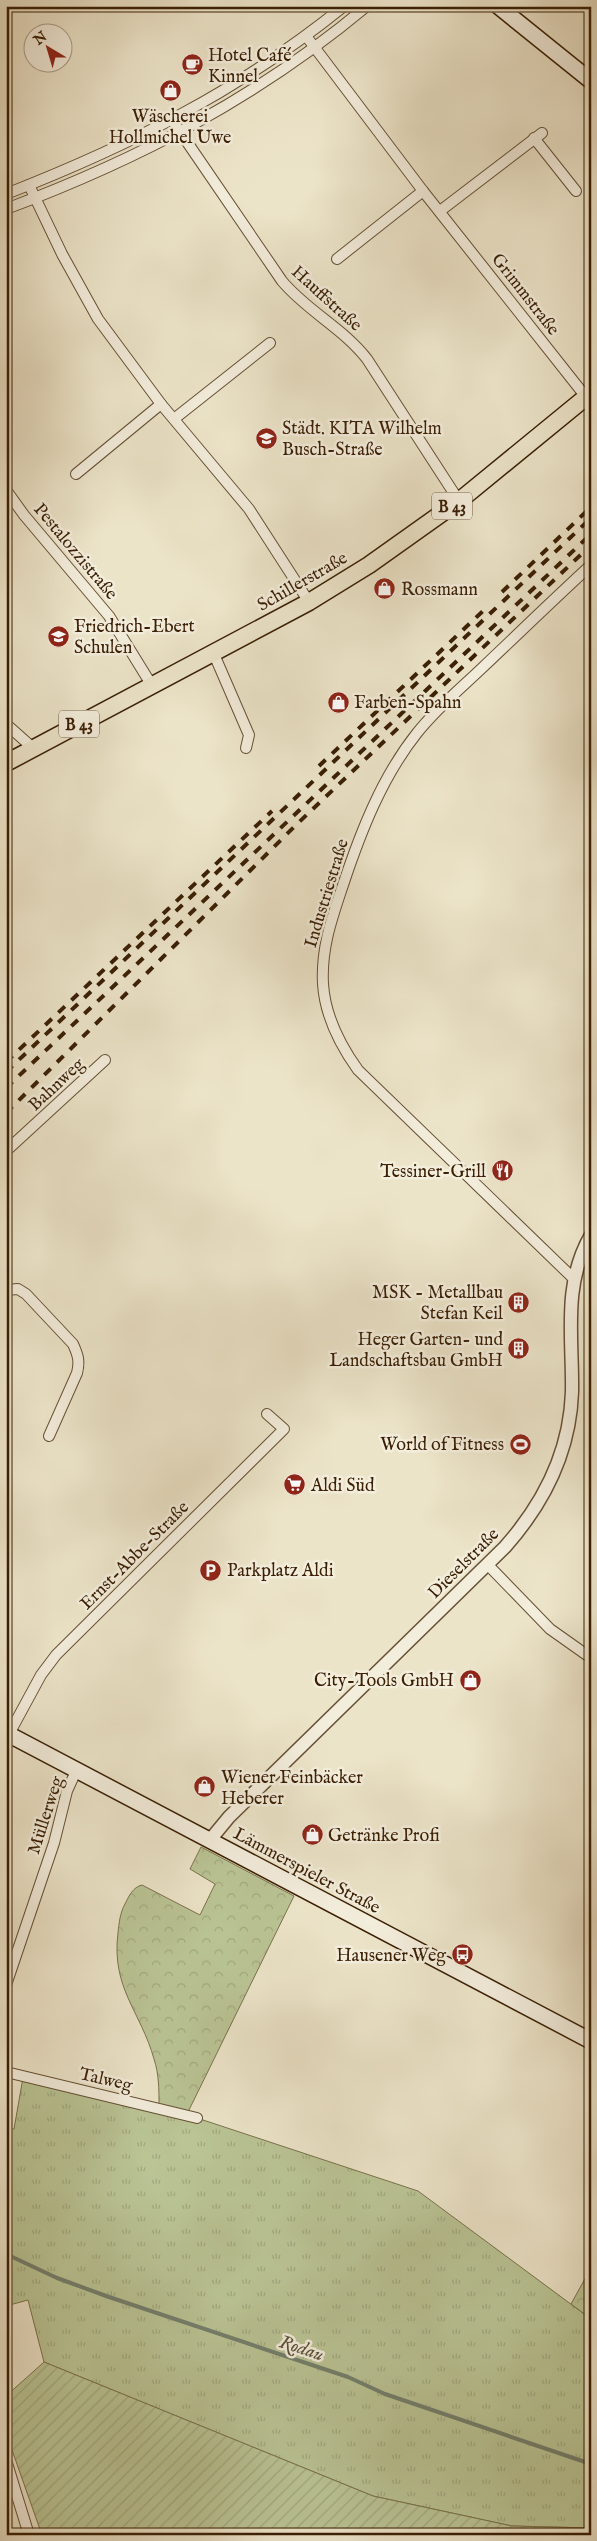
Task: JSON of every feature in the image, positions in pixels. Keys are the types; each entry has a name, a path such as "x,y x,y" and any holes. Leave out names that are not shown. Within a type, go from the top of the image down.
{"main road":[{"path":"498,6 587,78 591,91"},
{"name":"Schillerstraße","path":"6,763 309,602 391,550 459,501 588,395"},
{"name":"Lämmerspieler Straße","path":"8,1733 591,2041"}],"street":[{"path":"6,194 104,155 172,120 306,36 344,6"},
{"path":"6,209 104,170 180,133 256,88 367,6"},
{"name":"Grimmstraße","path":"306,36 423,191 588,395"},
{"name":"Hauffstraße","path":"172,120 282,281 302,303 347,338 366,359 459,501"},
{"path":"440,211 538,135 576,191"},
{"path":"28,185 90,307 161,404 249,508 309,602"},
{"path":"337,259 423,191"},
{"path":"174,418 270,343"},
{"path":"76,474 161,404"},
{"name":"Pestalozzistraße","path":"6,490 24,515 104,609 152,684"},
{"name":"Industriestraße","path":"574,1280 358,1070 343,1047 333,1024 325,997 323,955 330,926 357,844 380,791 404,752 433,715 591,564"},
{"path":"213,652 249,736 246,748"},
{"path":"6,724 33,748"},
{"name":"Bahnweg","path":"6,1151 105,1060"},
{"name":"Dieselstraße","path":"210,1840 229,1817 487,1564 518,1532 537,1506 551,1479 564,1444 572,1391 569,1315 574,1280 583,1250 591,1235"},
{"path":"6,1290 18,1289 26,1294 73,1344 78,1353 80,1364 77,1373 49,1436"},
{"name":"Ernst-Abbe-Straße","path":"8,1733 41,1675 56,1655 284,1429 267,1414"},
{"path":"487,1564 550,1629 591,1658"},
{"name":"Müllerweg","path":"6,1985 10,1961 54,1843 67,1791 77,1769"},
{"name":"Talweg","path":"6,2072 197,2118"},
{"path":"6,2460 29,2535"}],"green space":[{"path":"201,1847 294,1896 188,2112 159,2105 156,2065 142,2027 123,1985 117,1952 122,1911 132,1892 139,1886 142,1885 200,1915 215,1884 190,1869"},
{"path":"24,2072 197,2118 418,2191 591,2319 591,2528 512,2526 373,2496 44,2362 28,2300 6,2306 6,2129 14,2129"},
{"path":"591,2268 591,2319 571,2304"},
{"path":"44,2362 373,2496 512,2526 591,2528 591,2535 42,2535 6,2433 6,2396"}],"waterway":[{"name":"Rodau","path":"6,2254 57,2278 109,2297 348,2377 385,2394 591,2464"}],"railway":[{"path":"502,592 591,507"},
{"path":"6,1072 591,518"},
{"path":"6,1088 591,534"},
{"path":"6,1113 297,824 591,545"},
{"path":"319,766 484,610"},
{"path":"6,1062 272,811"}],"place":[{"name":"Hotel Café Kinnel","path":"192,65"},
{"name":"Wäscherei Hollmichel Uwe","path":"170,91"},
{"name":"Städt. KITA Wilhelm Busch-Straße","path":"266,438"},
{"name":"Rossmann","path":"385,589"},
{"name":"Friedrich-Ebert Schulen","path":"58,636"},
{"name":"Farben-Spahn","path":"338,702"},
{"name":"Tessiner-Grill","path":"502,1171"},
{"name":"MSK - Metallbau Stefan Keil","path":"519,1302"},
{"name":"Heger Garten- und Landschaftsbau GmbH","path":"519,1349"},
{"name":"World of Fitness","path":"520,1444"},
{"name":"Aldi Süd","path":"295,1485"},
{"name":"Parkplatz Aldi","path":"211,1570"},
{"name":"City-Tools GmbH","path":"470,1680"},
{"name":"Wiener Feinbäcker Heberer","path":"205,1787"},
{"name":"Getränke Profi","path":"312,1835"},
{"name":"Hausener Weg","path":"462,1955"}]}
